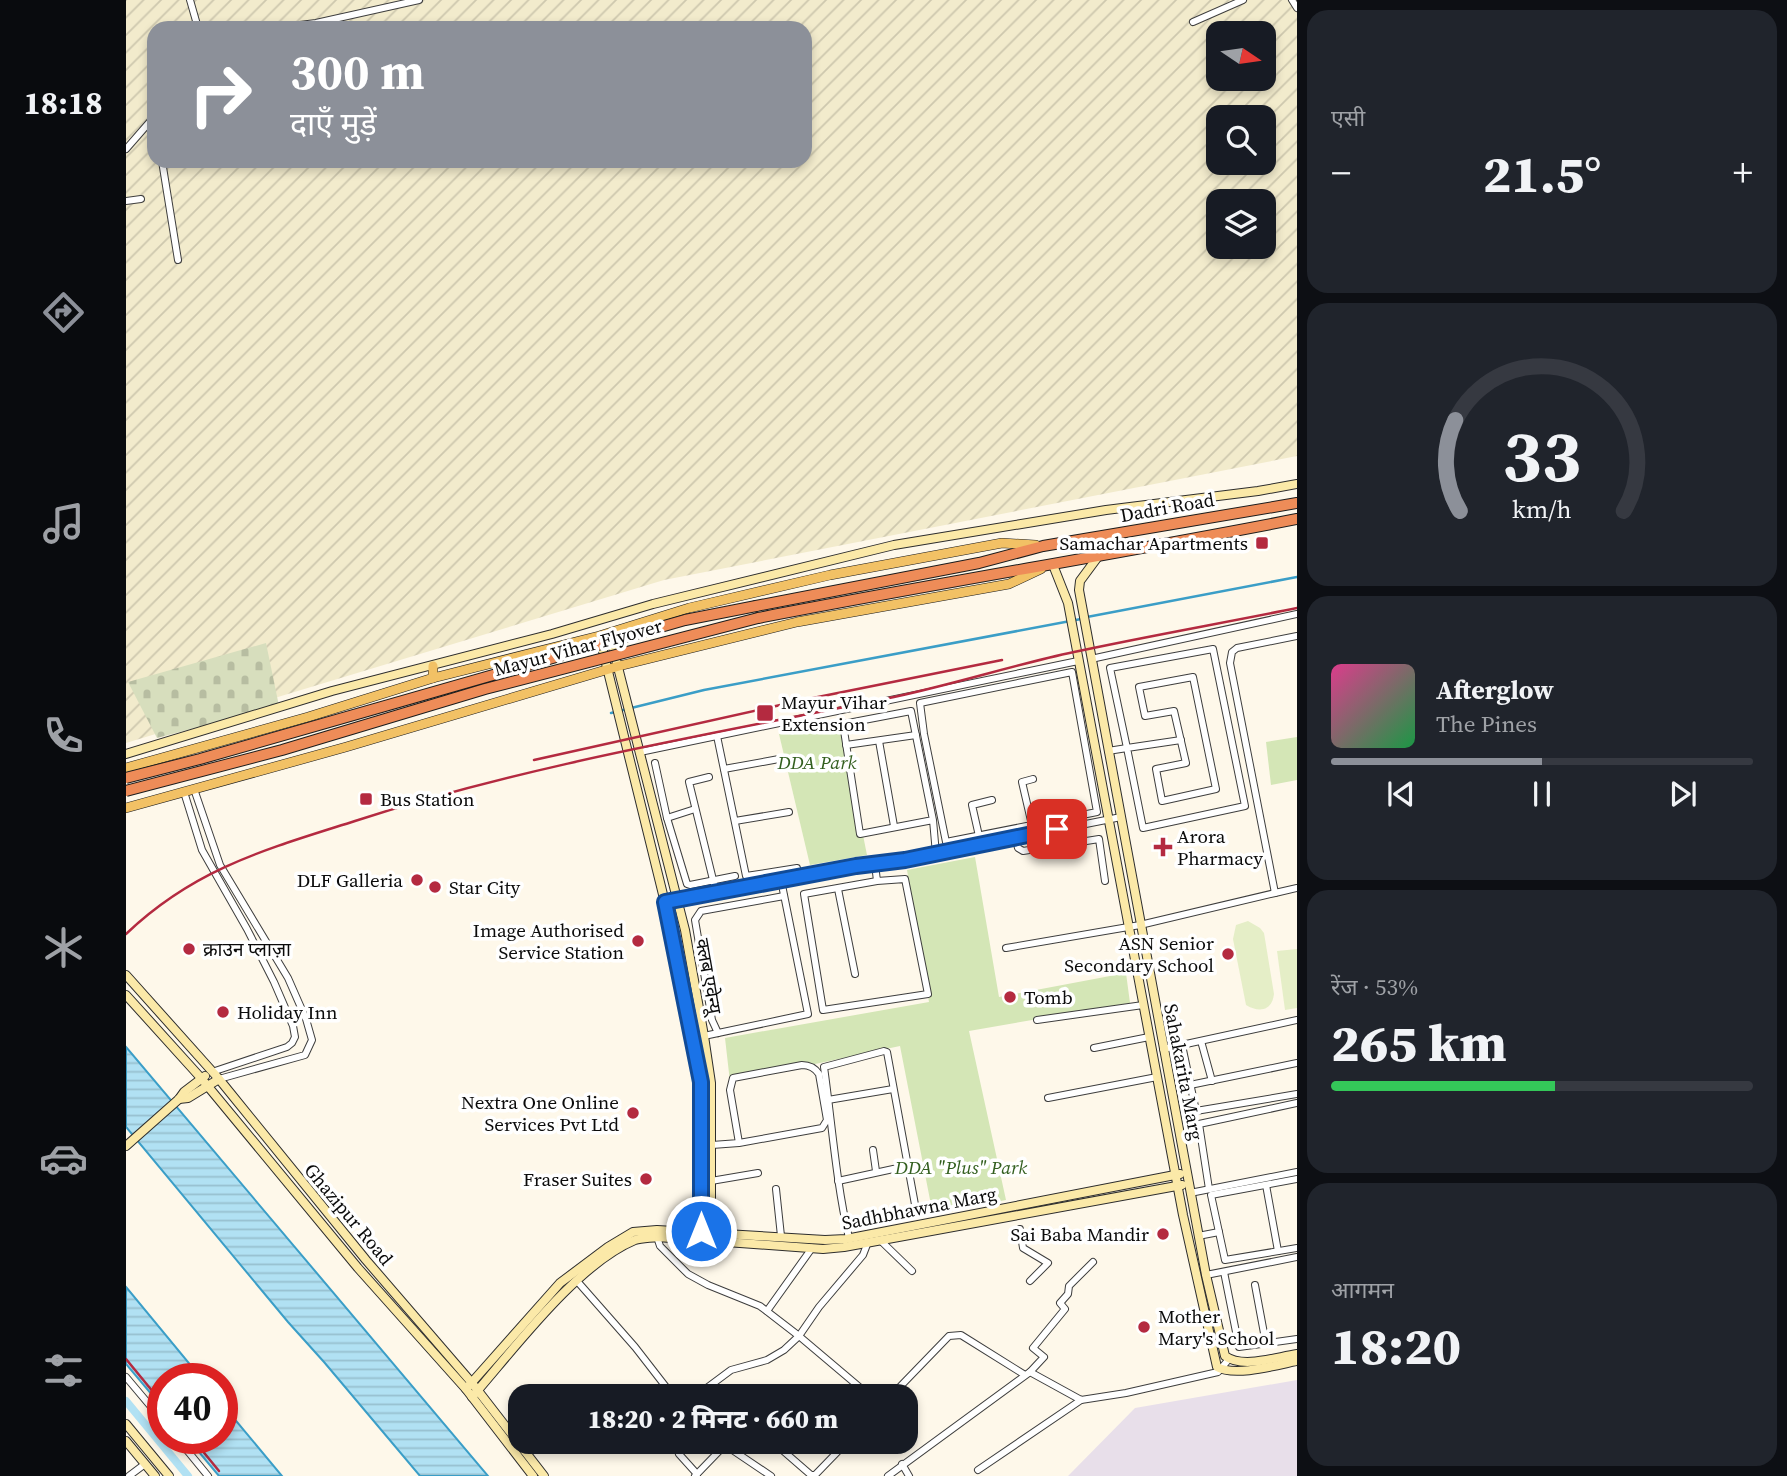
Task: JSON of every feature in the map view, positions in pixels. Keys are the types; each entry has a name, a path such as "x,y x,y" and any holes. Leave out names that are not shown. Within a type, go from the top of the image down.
{"highway":[{"name":"Dadri Road","path":"1043,546 1297,503"},
{"name":"Dadri Road","path":"1049,566 1297,519"},
{"name":"Mayur Vihar Flyover","path":"126,778 200,760 685,620 979,563 1043,546"},
{"name":"Mayur Vihar Flyover","path":"126,791 282,750 485,689 745,621 1049,566"}],"main road":[{"path":"126,768 308,717 433,678 610,633 689,608 830,576 1002,543 1043,546"},
{"path":"126,808 614,668 797,622 1009,584 1049,566"},
{"path":"689,608 681,622 681,634 688,642 700,646"},
{"path":"433,666 433,678"}],"street":[{"path":"190,0 196,21"},
{"path":"325,21 419,0"},
{"path":"1193,22 1243,0"},
{"path":"1292,0 1297,8"},
{"path":"126,149 147,128"},
{"path":"163,168 178,260"},
{"path":"126,201 141,199"},
{"path":"126,754 332,691 552,634 653,604 894,545 1106,510 1297,484"},
{"name":"Sahakarita Marg","path":"1097,558 1080,582 1080,601 1198,1236 1225,1356 1228,1359"},
{"name":"Sahakarita Marg","path":"1049,566 1068,603 1104,820 1129,926 1177,1186 1217,1367 1224,1370"},
{"path":"1091,659 1297,614"},
{"path":"610,633 614,668"},
{"path":"599,636 614,668"},
{"path":"1275,894 1230,663 1232,652 1237,648 1297,636"},
{"path":"1213,649 1245,806 1143,828 1127,748 1110,668 1213,649"},
{"path":"640,752 1079,661"},
{"name":"क्लब एवेन्यू","path":"614,668 627,698 677,900 712,1083 711,1181 706,1236"},
{"name":"क्लब एवेन्यू","path":"614,668 616,701 665,902 701,1082 706,1236"},
{"path":"1097,812 946,842 920,703 1072,673 1097,812 1104,820"},
{"path":"1193,677 1216,789 1162,802 1156,769 1186,763 1181,740 1174,711 1145,716 1139,687 1193,677"},
{"path":"933,820 860,834 843,724 911,711 933,820 936,854"},
{"path":"846,745 916,735"},
{"path":"718,736 746,876 797,868 798,877"},
{"path":"1108,751 1181,740"},
{"path":"879,741 894,826"},
{"path":"724,769 779,759"},
{"path":"655,762 667,818 687,884 735,877"},
{"path":"709,777 689,782 716,892"},
{"path":"1032,825 1022,782 1033,779"},
{"path":"194,789 220,865 292,989 311,1036 305,1055 216,1076"},
{"path":"126,1146 179,1099 188,1098 201,1084 292,1043 295,1037 274,982 202,850 184,792"},
{"path":"979,836 972,805 992,800"},
{"path":"667,818 695,809"},
{"path":"735,821 789,812"},
{"path":"665,902 936,854 1121,817"},
{"path":"1015,837 1018,848 1023,851 1099,839 1105,881"},
{"path":"952,841 954,850"},
{"path":"874,864 877,881"},
{"path":"905,879 928,994 822,1010 804,894 877,881 905,879"},
{"path":"704,1036 808,1014 781,880"},
{"path":"1006,948 1140,925 1297,888"},
{"path":"838,889 855,974"},
{"path":"718,1033 712,1020 696,915 701,911 784,896"},
{"name":"Ghazipur Road","path":"126,975 216,1076 544,1476"},
{"name":"Ghazipur Road","path":"126,995 358,1268 472,1390 533,1476"},
{"path":"1037,1020 1143,1005"},
{"path":"1164,1049 1297,1020"},
{"path":"1094,1048 1149,1037"},
{"path":"1201,1041 1212,1081"},
{"path":"292,1043 309,1049"},
{"path":"1182,1045 1197,1111 1297,1094"},
{"path":"845,1224 916,1210 887,1052 884,1051 824,1067 838,1181 845,1224 849,1238"},
{"path":"1190,1085 1297,1063"},
{"path":"712,1145 739,1143 822,1128 827,1120 819,1074 808,1065 803,1065 733,1078 730,1090 739,1143"},
{"path":"1048,1098 1157,1077"},
{"path":"828,1100 893,1089"},
{"path":"1209,1189 1199,1124 1297,1103"},
{"path":"873,1150 876,1171"},
{"path":"838,1181 907,1166"},
{"path":"1189,1188 1209,1189 1297,1172"},
{"path":"711,1181 758,1173"},
{"name":"Sadhbhawna Marg","path":"472,1390 566,1290 605,1258 636,1240 706,1236 781,1236 825,1240 849,1238 1186,1173"},
{"path":"1297,1179 1212,1195 1225,1261 1297,1248"},
{"path":"1266,1185 1278,1251"},
{"name":"Sadhbhawna Marg","path":"472,1390 560,1283 633,1232 657,1230 812,1248 844,1247 1177,1186 1189,1188"},
{"path":"776,1189 781,1236"},
{"path":"1020,1229 1023,1248 1048,1263 1030,1282"},
{"path":"1198,1236 1219,1232"},
{"path":"657,1237 660,1246 688,1274 767,1311 856,1384"},
{"path":"880,1240 912,1271"},
{"path":"712,1384 731,1370 766,1360 784,1350 799,1336 819,1307 863,1255 868,1242"},
{"path":"767,1311 812,1248"},
{"path":"1206,1275 1297,1257"},
{"path":"888,1476 1028,1373 1044,1357 1033,1348 1065,1309 1060,1303 1068,1294 1069,1286 1093,1262"},
{"path":"1224,1272 1239,1348 1297,1339"},
{"path":"577,1281 664,1384"},
{"path":"1255,1285 1266,1344"},
{"path":"902,1384 948,1336 961,1335 1081,1400"},
{"path":"1224,1370 1228,1359 1241,1362 1297,1354"},
{"path":"978,1470 1081,1400 1126,1393 1224,1370 1242,1371 1297,1361"},
{"path":"126,1377 147,1402"},
{"path":"126,1424 169,1476"},
{"path":"126,1441 154,1475 161,1466"},
{"path":"190,1454 208,1476"},
{"path":"679,1454 696,1475 716,1454"},
{"path":"741,1454 771,1476"},
{"path":"788,1454 813,1475 835,1454"},
{"path":"129,1476 145,1464"},
{"path":"902,1464 909,1476"}],"shaded area":[{"path":"126,0 1297,0 1297,456 664,580 126,743"},
{"path":"1297,1380 1297,1476 1068,1476 1135,1408"}],"green space":[{"path":"266,643 279,706 157,738 128,682"},
{"name":"DDA Park","path":"840,720 867,855 810,865 779,734"},
{"path":"1297,737 1297,780 1271,785 1266,742"},
{"name":"DDA \"Plus\" Park","path":"975,857 999,997 1126,973 1130,1003 969,1031 1006,1200 939,1213 932,1210 900,1046 730,1082 725,1038 929,1002 907,870"},
{"path":"1248,921 1264,933 1274,994 1271,1004 1260,1010 1246,1005 1233,939 1236,925"},
{"path":"1297,949 1297,1008 1285,1010 1277,951"}],"water":[{"path":"126,1047 488,1476 420,1476 288,1322 126,1127"},
{"path":"126,1287 189,1363 147,1363 147,1389 126,1364"},
{"path":"238,1423 282,1476 219,1476 201,1454 238,1454"}],"waterway":[{"path":"1087,617 1297,577"},
{"path":"611,713 704,690 1081,619"},
{"path":"126,1401 188,1476"}],"railway":[{"path":"126,934 179,892 233,863 292,841 421,801 623,751 917,692 1074,652 1297,608"},
{"path":"534,760 803,700 1002,660"},
{"path":"126,1359 147,1385"},
{"path":"205,1454 219,1471"}],"place":[{"name":"Samachar Apartments","path":"1262,543"},
{"name":"Mayur Vihar Extension","path":"765,713"},
{"name":"Bus Station","path":"366,799"},
{"name":"Arora Pharmacy","path":"1163,847"},
{"name":"DLF Galleria","path":"417,880"},
{"name":"Star City","path":"435,887"},
{"name":"Image Authorised Service Station","path":"638,941"},
{"name":"क्राउन प्लाज़ा","path":"189,949"},
{"name":"ASN Senior Secondary School","path":"1228,954"},
{"name":"Tomb","path":"1010,997"},
{"name":"Holiday Inn","path":"223,1012"},
{"name":"Nextra One Online Services Pvt Ltd","path":"633,1113"},
{"name":"Fraser Suites","path":"646,1179"},
{"name":"Sai Baba Mandir","path":"1163,1234"},
{"name":"Mother Mary's School","path":"1144,1327"}],"route":[{"path":"701,1231 701,1082 665,902 856,866 944,853 1057,829"}]}
